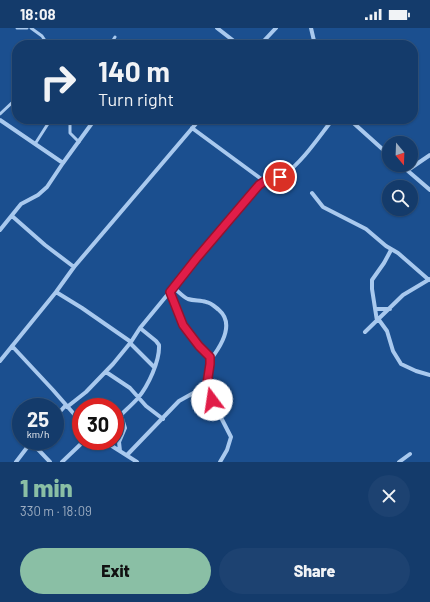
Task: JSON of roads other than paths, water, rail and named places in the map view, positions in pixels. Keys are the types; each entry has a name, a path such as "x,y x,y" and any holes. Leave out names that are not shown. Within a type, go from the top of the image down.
{"street":[{"path":"217,28 233,40"},
{"path":"265,40 276,28"},
{"path":"311,28 314,40"},
{"path":"0,120 63,163"},
{"path":"0,230 21,204 38,195 47,187 92,124"},
{"path":"0,361 56,292 74,267 196,124"},
{"path":"64,409 86,392 106,372 131,343 140,328 174,288 204,248 259,185 268,179 283,175 294,166 329,124"},
{"path":"355,124 382,149"},
{"path":"192,128 264,181"},
{"path":"418,163 430,155"},
{"path":"410,172 430,190"},
{"path":"312,193 323,207 366,229 430,279 402,295 390,309 364,332"},
{"path":"12,216 45,245 74,267"},
{"path":"391,250 372,280 372,289 378,320 387,331 393,351 401,364 416,371 430,375"},
{"path":"174,288 188,299 212,304 223,314 225,318 226,327 222,342 211,359 207,384 212,400 231,437 227,450 220,462"},
{"path":"56,292 82,308 131,343 154,367"},
{"path":"170,292 183,325 211,359"},
{"path":"375,308 390,309"},
{"path":"124,412 138,397 149,379 159,349 159,345 156,341 140,328"},
{"path":"12,346 72,412"},
{"path":"106,372 130,388 146,406 163,419"},
{"path":"127,462 129,456 182,398 197,391 207,384"},
{"path":"16,462 26,450"},
{"path":"39,450 50,462"},
{"path":"62,462 75,450"},
{"path":"120,451 137,462"},
{"path":"399,462 410,454"}],"lane":[{"path":"17,28 27,28"},
{"path":"31,28 42,36 45,40"},
{"path":"0,114 12,103"},
{"path":"35,144 48,124"},
{"path":"70,124 70,133 79,142"}]}
